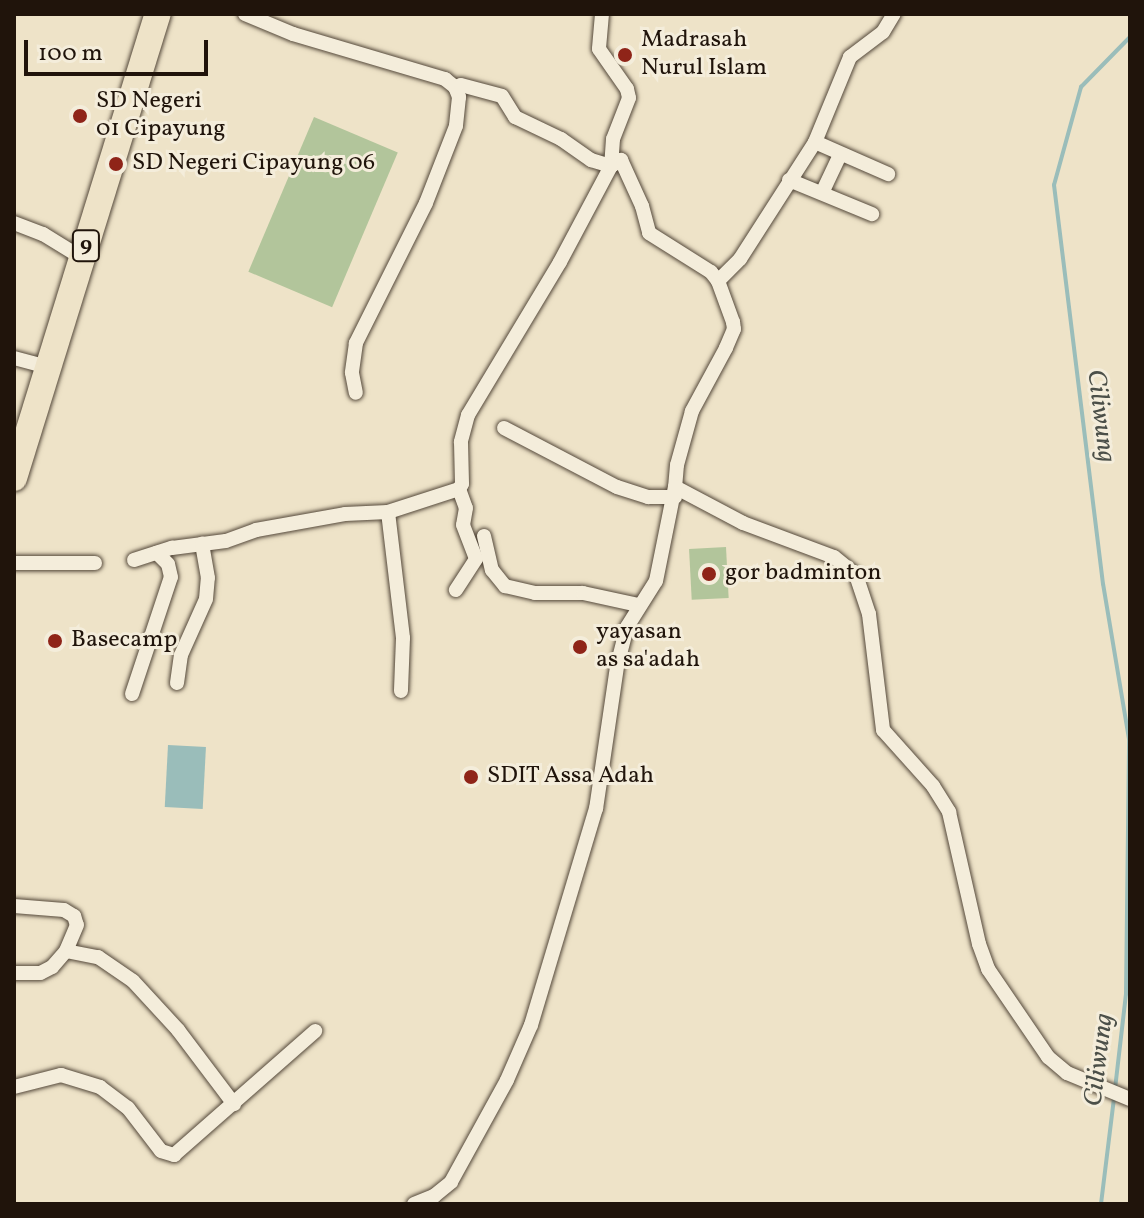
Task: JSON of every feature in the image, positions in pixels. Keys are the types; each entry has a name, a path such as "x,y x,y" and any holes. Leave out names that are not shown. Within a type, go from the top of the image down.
{"highway":[{"name":"9","path":"14,478 158,14"}],"street":[{"path":"245,14 333,47 445,79 455,87 459,107 451,142 426,203 356,343 352,373 356,393"},
{"path":"134,560 323,518 388,512 459,489 462,484 461,442 468,415 560,262 611,166 613,139 629,98 627,89 599,49 602,14"},
{"path":"718,281 740,259 815,142 850,57 883,32 894,14"},
{"path":"414,1204 444,1190 451,1182 507,1080 531,1025 596,809 617,666 627,627 638,605 656,581 675,492 677,465 692,411 734,329 718,281 704,266 649,233 642,206 621,160 611,166 591,160 561,139 515,117 502,96 461,85 455,87"},
{"path":"815,142 888,174"},
{"path":"822,193 840,155"},
{"path":"789,180 872,214"},
{"path":"14,223 43,234 82,258"},
{"path":"14,358 47,367"},
{"path":"504,428 617,487 648,497 675,492 743,523 834,557 856,575 869,614 885,735 933,786 949,812 974,925 988,969 1048,1057 1067,1073 1130,1099"},
{"path":"456,590 476,559 463,525 466,508 459,489"},
{"path":"388,512 403,638 401,691"},
{"path":"484,536 492,570 505,586 535,593 583,593 638,605"},
{"path":"177,683 181,655 206,599 208,578 202,544"},
{"path":"132,694 171,577 168,564 157,553"},
{"path":"14,563 95,563"},
{"path":"14,906 69,912 77,925 66,951 46,971 14,973"},
{"path":"66,951 98,957 133,981 178,1030 234,1104"},
{"path":"14,1087 61,1075 100,1087 120,1100 161,1151 169,1155 184,1148 315,1031"}],"green space":[{"path":"314,117 398,153 332,307 248,272"},
{"name":"gor badminton","path":"726,547 729,598 692,600 689,549"}],"water":[{"path":"168,745 206,747 203,809 165,807"}],"waterway":[{"name":"Ciliwung","path":"1115,1089 1126,994 1129,739 1103,584 1054,185 1081,87 1130,37"},
{"name":"Ciliwung","path":"1101,1204 1114,1098"}],"place":[{"name":"Madrasah Nurul Islam","path":"625,55"},
{"name":"SD Negeri 01 Cipayung","path":"80,116"},
{"name":"SD Negeri Cipayung 06","path":"116,164"},
{"name":"gor badminton","path":"709,574"},
{"name":"Basecamp","path":"55,641"},
{"name":"yayasan as sa'adah","path":"580,647"},
{"name":"SDIT Assa Adah","path":"471,777"}]}
